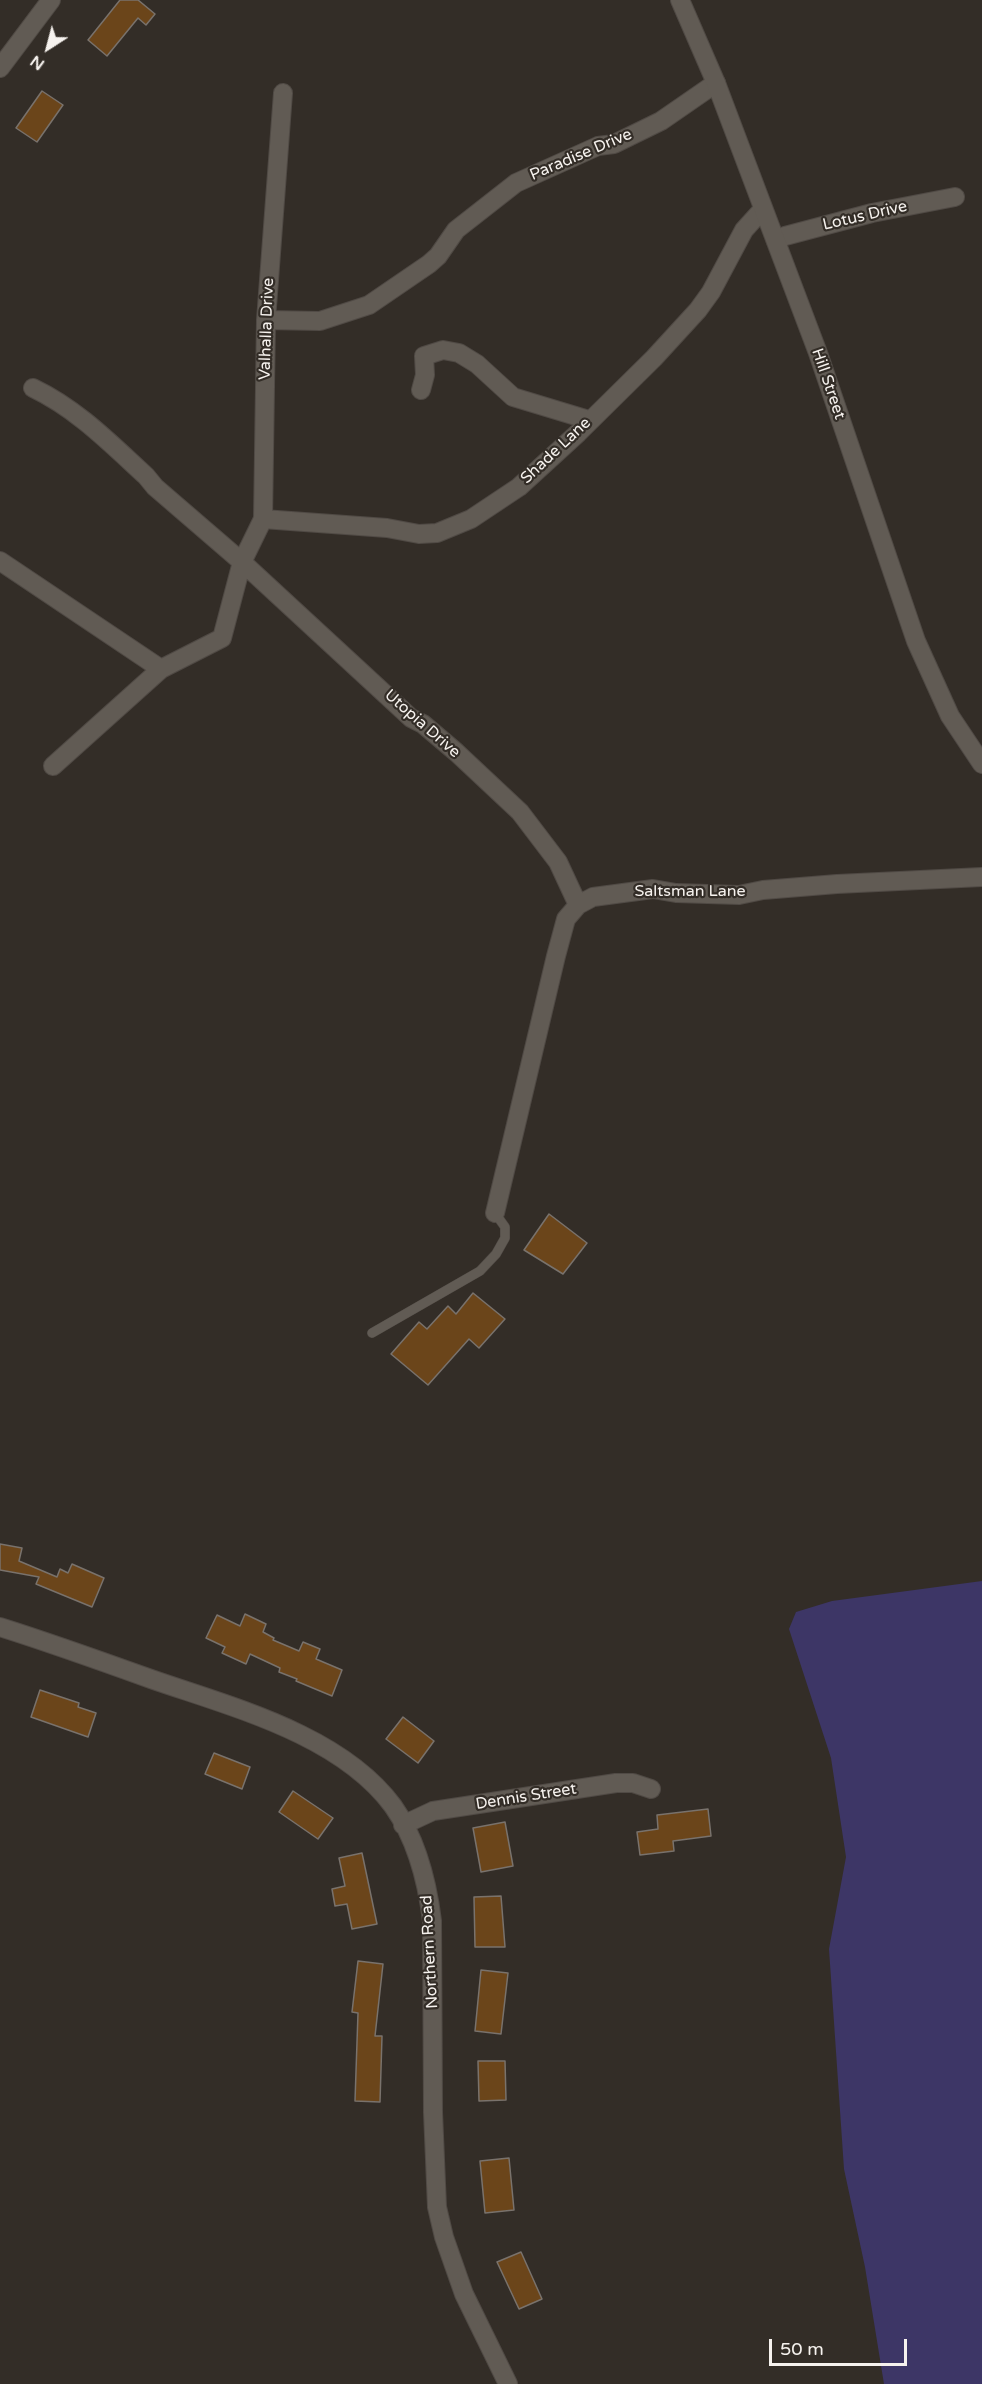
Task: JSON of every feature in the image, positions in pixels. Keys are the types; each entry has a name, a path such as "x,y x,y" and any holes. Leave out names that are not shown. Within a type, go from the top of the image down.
{"street":[{"path":"0,68 51,0"},
{"name":"Hill Street","path":"680,0 716,83 818,353 916,641 950,716 982,765"},
{"name":"Paradise Drive","path":"266,320 320,321 369,305 429,264 438,256 456,230 516,183 598,146 614,144 661,121 716,83"},
{"name":"Valhalla Drive","path":"53,766 161,669 222,638 242,562 263,519 266,320 284,93"},
{"name":"Lotus Drive","path":"776,241 785,236 872,213 955,197"},
{"name":"Shade Lane","path":"263,519 387,528 419,534 437,533 471,519 519,487 578,434 589,420 654,358 698,310 711,292 744,230 763,209"},
{"path":"421,390 425,375 423,356 443,350 459,353 477,364 513,397 589,420"},
{"path":"33,388 57,400 78,415 146,476 155,487 242,562"},
{"path":"0,561 161,669"},
{"name":"Utopia Drive","path":"242,562 411,718 423,724 456,752 520,812 558,862 578,905"},
{"name":"Saltsman Lane","path":"578,905 593,897 653,889 676,893 739,895 763,890 837,884 982,876"},
{"path":"495,1213 556,956 566,919 578,905"},
{"name":"Northern Road","path":"0,1628 234,1708 293,1732 348,1763 372,1783 393,1806 421,1862 432,1921 433,2112 437,2207 444,2237 464,2294 508,2384"},
{"name":"Dennis Street","path":"403,1825 433,1811 616,1783 633,1783 651,1790"}],"lane":[{"path":"372,1333 480,1271 496,1254 505,1238 505,1227 495,1213"}],"shaded area":[{"path":"982,1581 982,2384 884,2384 865,2267 844,2169 829,1949 846,1857 831,1758 789,1629 796,1612 832,1601"}],"building":[{"path":"120,0 138,0 155,14 146,25 138,18 107,56 88,40"},
{"path":"42,91 63,105 37,142 16,128"},
{"path":"549,1214 587,1243 563,1274 524,1250"},
{"path":"473,1293 505,1319 479,1348 469,1339 428,1385 391,1354 419,1322 427,1329 448,1306 456,1314"},
{"path":"0,1544 22,1548 19,1561 57,1577 60,1569 68,1573 72,1564 104,1578 92,1607 36,1584 39,1577 0,1570"},
{"path":"245,1614 266,1624 263,1632 274,1638 273,1640 299,1651 303,1642 320,1649 316,1659 342,1670 332,1696 296,1681 297,1679 279,1672 280,1668 250,1654 246,1664 222,1653 225,1647 206,1638 217,1615 240,1626"},
{"path":"40,1690 79,1703 78,1707 96,1713 88,1737 31,1717"},
{"path":"403,1717 434,1741 418,1763 386,1739"},
{"path":"214,1753 250,1767 242,1789 205,1774"},
{"path":"293,1791 333,1818 318,1839 279,1812"},
{"path":"708,1809 711,1836 673,1841 674,1851 640,1855 637,1832 658,1829 657,1815"},
{"path":"505,1822 513,1866 481,1872 473,1828"},
{"path":"362,1853 377,1924 352,1929 347,1904 335,1906 332,1889 345,1886 339,1858"},
{"path":"501,1896 505,1947 475,1947 474,1897"},
{"path":"358,1961 383,1964 375,2036 382,2036 380,2102 355,2101 358,2013 352,2012"},
{"path":"481,1970 508,1973 501,2034 475,2031"},
{"path":"478,2061 505,2061 506,2100 479,2101"},
{"path":"509,2158 514,2210 485,2213 480,2161"},
{"path":"521,2252 542,2299 519,2309 497,2262"}]}
